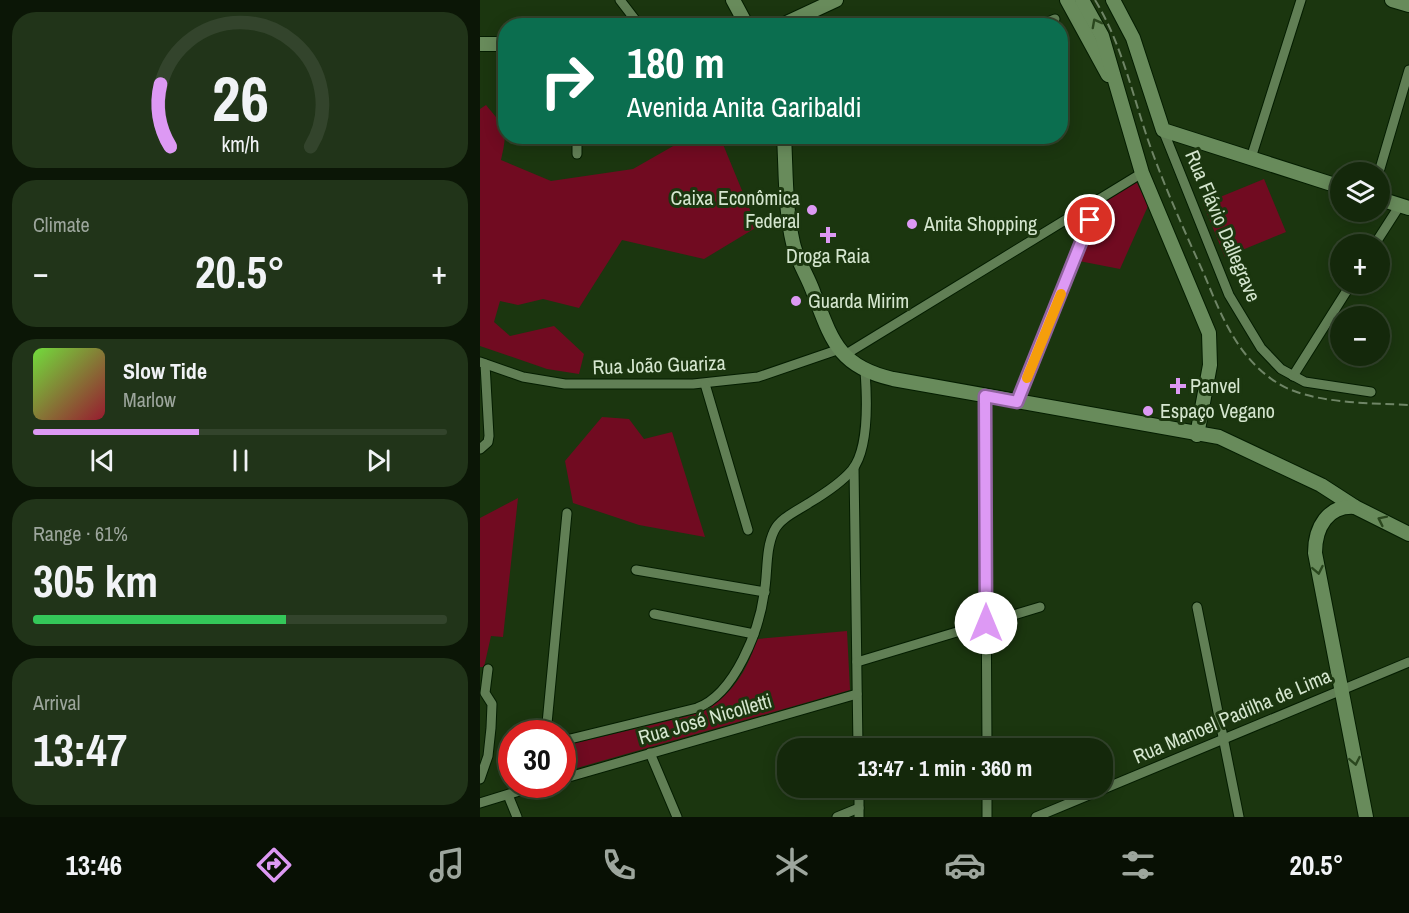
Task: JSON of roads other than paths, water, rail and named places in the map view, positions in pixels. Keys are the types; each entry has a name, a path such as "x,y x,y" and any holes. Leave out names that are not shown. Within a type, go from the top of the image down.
{"main road":[{"path":"733,0 743,18"},
{"path":"797,18 836,0"},
{"path":"1067,0 1116,89"},
{"path":"1082,0 1102,36 1142,173 1209,333 1211,353 1197,435"},
{"name":"Rua Flávio Dallegrave","path":"1113,0 1133,38 1163,130"},
{"path":"1392,0 1409,5"},
{"path":"480,44 498,44"},
{"path":"1163,130 1330,183"},
{"path":"785,144 795,251 840,352 866,371 985,396 1225,439 1321,485 1355,507 1409,534"},
{"path":"1197,435 1321,495 1327,502 1328,515"},
{"path":"1355,507 1341,507 1328,515 1317,536 1315,553 1366,817"}],"street":[{"path":"620,0 634,18"},
{"path":"1251,158 1301,0"},
{"path":"1382,162 1409,70"},
{"name":"Rua Flávio Dallegrave","path":"1163,130 1238,314 1271,361 1293,376 1321,386 1371,392"},
{"path":"577,144 578,154"},
{"name":"Rua João Guariza","path":"483,363 524,377 565,384 705,384 770,375 840,352 1142,173"},
{"path":"1017,402 1098,200"},
{"path":"1383,234 1404,207"},
{"path":"1293,376 1345,294"},
{"path":"480,449 488,442 489,436 483,363"},
{"path":"858,738 854,468 865,427 866,371"},
{"path":"705,384 748,530"},
{"path":"985,396 987,738"},
{"path":"576,737 705,705 722,691 754,634 765,592 770,541 775,527 829,491 854,468"},
{"path":"547,720 567,513"},
{"path":"636,570 765,592"},
{"path":"857,662 1040,607"},
{"path":"1197,607 1239,817"},
{"path":"654,614 754,634"},
{"name":"Rua Manoel Padilha de Lima","path":"1036,817 1409,663"},
{"path":"480,778 488,756 491,737 492,704 485,693 488,669"},
{"name":"Rua José Nicolletti","path":"576,775 857,694"},
{"path":"650,753 677,817"},
{"path":"480,803 498,798"},
{"path":"509,798 517,817"},
{"path":"987,798 987,817"},
{"path":"837,817 859,812"}],"railway":[{"path":"1095,0 1119,50 1167,191 1224,320 1241,348 1262,372 1289,389 1305,395 1359,403 1409,405"}],"place":[{"name":"Caixa Econômica Federal","path":"812,210"},
{"name":"Anita Shopping","path":"912,224"},
{"name":"Droga Raia","path":"828,235"},
{"name":"Guarda Mirim","path":"796,301"},
{"name":"Panvel","path":"1178,386"},
{"name":"Espaço Vegano","path":"1148,411"}]}
